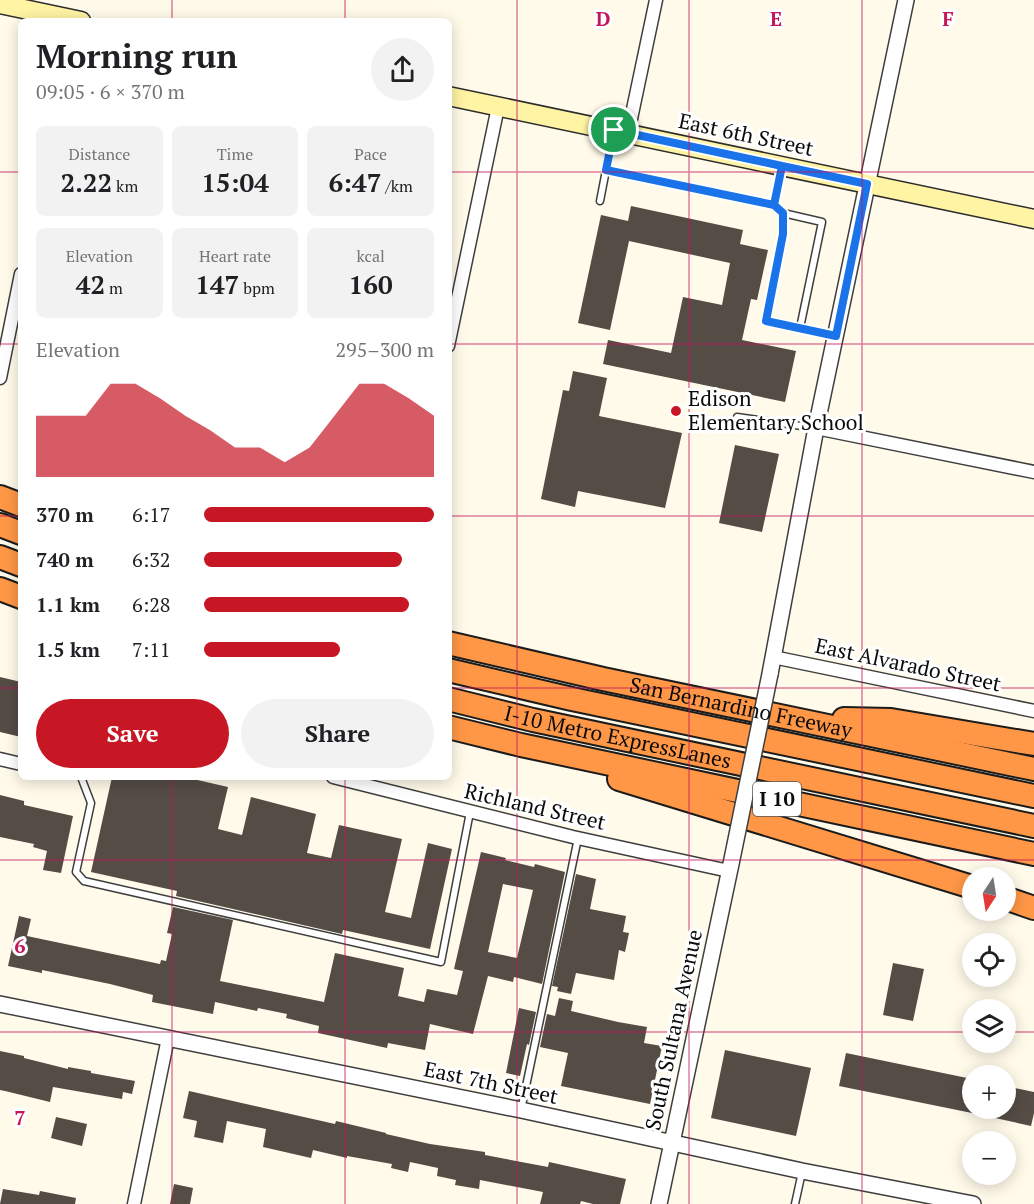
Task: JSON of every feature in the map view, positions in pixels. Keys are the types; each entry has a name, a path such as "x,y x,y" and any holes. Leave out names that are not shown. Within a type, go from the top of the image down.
{"highway":[{"path":"0,497 18,504"},
{"path":"0,525 18,532"},
{"path":"0,557 18,564"},
{"path":"0,589 18,596"},
{"name":"San Bernardino Freeway","path":"452,644 603,679 1034,769"},
{"name":"I-10 Metro ExpressLanes","path":"452,671 584,702 1034,796"},
{"name":"I-10 Metro ExpressLanes","path":"452,700 532,720 1034,826"},
{"path":"789,717 891,720 1034,744"},
{"name":"I 10","path":"452,728 521,746 1034,854"},
{"path":"521,746 611,777 962,884"},
{"path":"1016,902 1034,908"}],"main road":[{"path":"0,4 66,18"},
{"name":"East 6th Street","path":"452,97 1034,219"}],"street":[{"path":"621,132 656,0"},
{"name":"South Sultana Avenue","path":"659,1204 770,674 816,428 906,0"},
{"path":"452,327 498,107"},
{"path":"0,378 18,289"},
{"path":"816,428 1034,472"},
{"name":"East Alvarado Street","path":"773,657 1034,711"},
{"path":"0,759 18,763"},
{"name":"Richland Street","path":"345,780 578,838 730,867"},
{"name":"East 7th Street","path":"0,1004 521,1110 922,1199 974,1204"},
{"path":"134,1204 168,1038"}],"lane":[{"path":"600,201 606,170 621,132"},
{"path":"774,205 782,166"},
{"path":"606,170 774,205 783,213 822,222 800,328"},
{"path":"783,213 783,234 766,321 836,336"},
{"path":"737,417 816,428"},
{"path":"82,780 90,803 76,872 84,881 441,962 470,812"},
{"path":"521,1110 578,838"},
{"path":"795,1204 802,1171"}],"building":[{"path":"631,206 743,230 740,244 768,250 757,300 751,299 742,340 796,351 785,402 603,364 608,340 671,353 683,297 722,305 730,263 629,241 610,330 578,323 601,215 628,221"},
{"path":"573,371 607,378 599,416 682,433 665,508 578,491 575,507 541,499 563,390 569,391"},
{"path":"735,445 779,454 762,532 719,523"},
{"path":"0,677 18,681 18,736 0,732"},
{"path":"111,780 197,780 228,787 218,829 242,835 251,797 316,814 307,853 331,858 339,825 402,839 385,912 411,918 428,843 452,849 430,949 343,930 342,934 176,896 177,891 91,872"},
{"path":"0,795 24,801 24,805 73,816 61,873 43,870 47,851 33,847 34,844 0,837"},
{"path":"481,852 534,867 535,864 565,872 542,984 514,977 513,982 488,976 473,1034 430,1024 425,1050 388,1043 387,1048 318,1033 319,1026 286,1018 287,1014 258,1008 257,1011 215,1002 213,1014 152,1002 153,995 110,984 42,970 42,973 8,966 19,916 31,919 27,936 160,964 161,960 166,961 172,934 167,933 173,907 233,920 220,981 324,1002 335,953 404,968 398,996 424,1002 427,989 457,995 463,971 454,969","holes":["503,884 533,890 517,958 488,952"]},
{"path":"576,874 596,879 590,909 626,916 623,932 629,933 625,952 619,950 614,980 576,973 571,994 557,991 558,987 552,986"},
{"path":"893,963 924,969 913,1021 883,1015"},
{"path":"559,998 573,1001 571,1011 647,1027 644,1043 662,1046 650,1104 561,1086 568,1053 540,1047 547,1014 555,1016"},
{"path":"519,1008 536,1012 520,1076 506,1073"},
{"path":"725,1050 811,1068 796,1136 711,1118"},
{"path":"0,1051 68,1069 68,1067 91,1071 91,1073 135,1081 132,1094 123,1092 122,1099 53,1087 50,1102 0,1090"},
{"path":"846,1053 962,1077 962,1111 839,1086"},
{"path":"1016,1088 1034,1092 1034,1113 1031,1126 1000,1119 1016,1119"},
{"path":"189,1091 335,1124 336,1121 430,1144 485,1152 485,1155 548,1167 549,1162 626,1179 620,1204 593,1204 581,1201 580,1204 540,1204 543,1192 480,1180 479,1189 455,1185 456,1180 437,1176 438,1168 410,1162 408,1172 391,1168 392,1164 347,1156 347,1158 313,1150 311,1158 263,1147 266,1129 227,1121 223,1143 194,1137 197,1121 183,1118"},
{"path":"56,1117 87,1124 82,1146 51,1138"},
{"path":"174,1184 193,1188 190,1204 170,1204"},
{"path":"3,1189 39,1195 40,1191 76,1198 75,1204 0,1204"}],"place":[{"name":"Edison Elementary School","path":"676,411"}],"route":[{"path":"614,130 606,170 774,205 782,166 867,184 836,336 766,321 783,234 783,213 774,205 782,166 614,130"}]}
